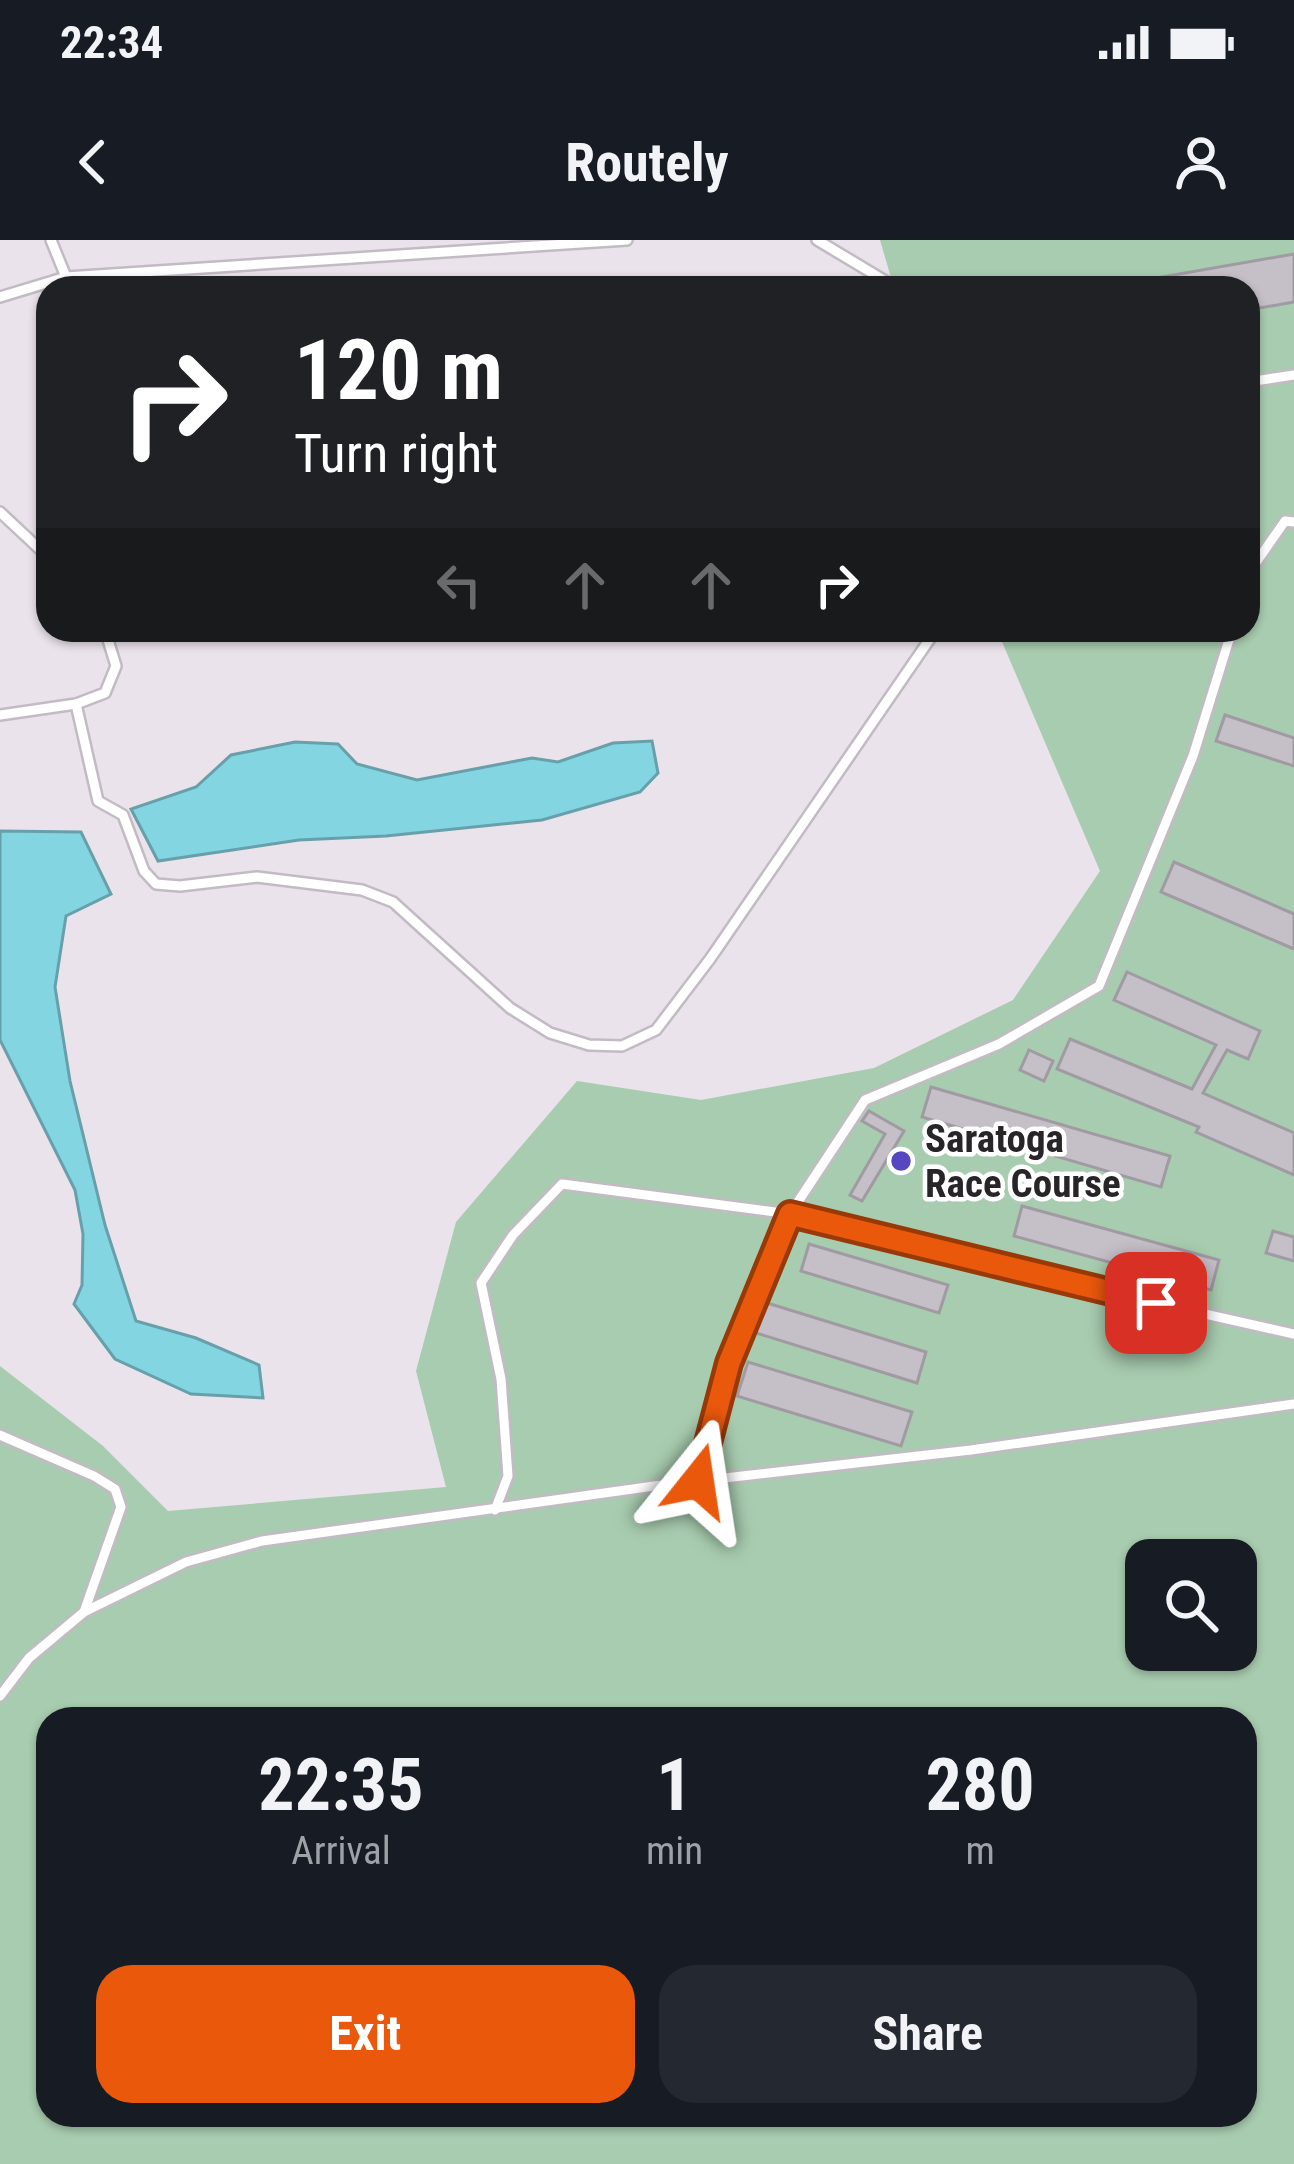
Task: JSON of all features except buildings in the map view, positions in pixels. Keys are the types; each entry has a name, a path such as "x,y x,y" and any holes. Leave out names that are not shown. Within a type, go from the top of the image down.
{"lane":[{"path":"51,240 66,276"},
{"path":"81,276 628,240"},
{"path":"817,240 877,276"},
{"path":"0,297 36,286"},
{"path":"1260,380 1294,375"},
{"path":"0,512 36,546"},
{"path":"1260,557 1285,521 1294,522"},
{"path":"0,715 76,704 105,693 116,666 109,642"},
{"path":"76,704 98,801 122,815 144,871 156,884 257,878 362,890 393,902 510,1008 550,1033 589,1045 622,1046 656,1030 710,959 928,642"},
{"path":"698,1481 729,1363 790,1214 865,1100 1000,1044 1099,986 1192,757 1228,642"},
{"path":"495,1510 508,1476 501,1379 481,1283 513,1235 562,1184 790,1214 1018,1272 1294,1334"},
{"path":"0,1696 29,1658 84,1612 186,1562 262,1541 1294,1404"},
{"path":"0,1435 115,1489 121,1507 84,1612"}],"green space":[{"name":"Saratoga Race Course","path":"880,240 1294,240 1294,2164 0,2164 0,1366 103,1446 168,1511 446,1487 416,1371 456,1222 577,1081 701,1100 874,1068 1013,1000 1100,871 1002,642 1260,642 1260,276 890,276"}],"water":[{"path":"652,741 658,773 640,792 542,820 299,840 158,861 131,809 196,787 231,755 295,742 338,744 357,764 417,780 532,758 558,762 613,743"},
{"path":"0,831 81,832 111,894 66,916 55,987 70,1081 105,1225 136,1321 196,1338 259,1365 263,1398 191,1394 115,1359 74,1304 82,1285 83,1234 75,1190 0,1040"}],"place":[{"name":"Saratoga Race Course","path":"901,1161"}],"route":[{"path":"698,1481 729,1363 790,1214 1156,1303"}]}
